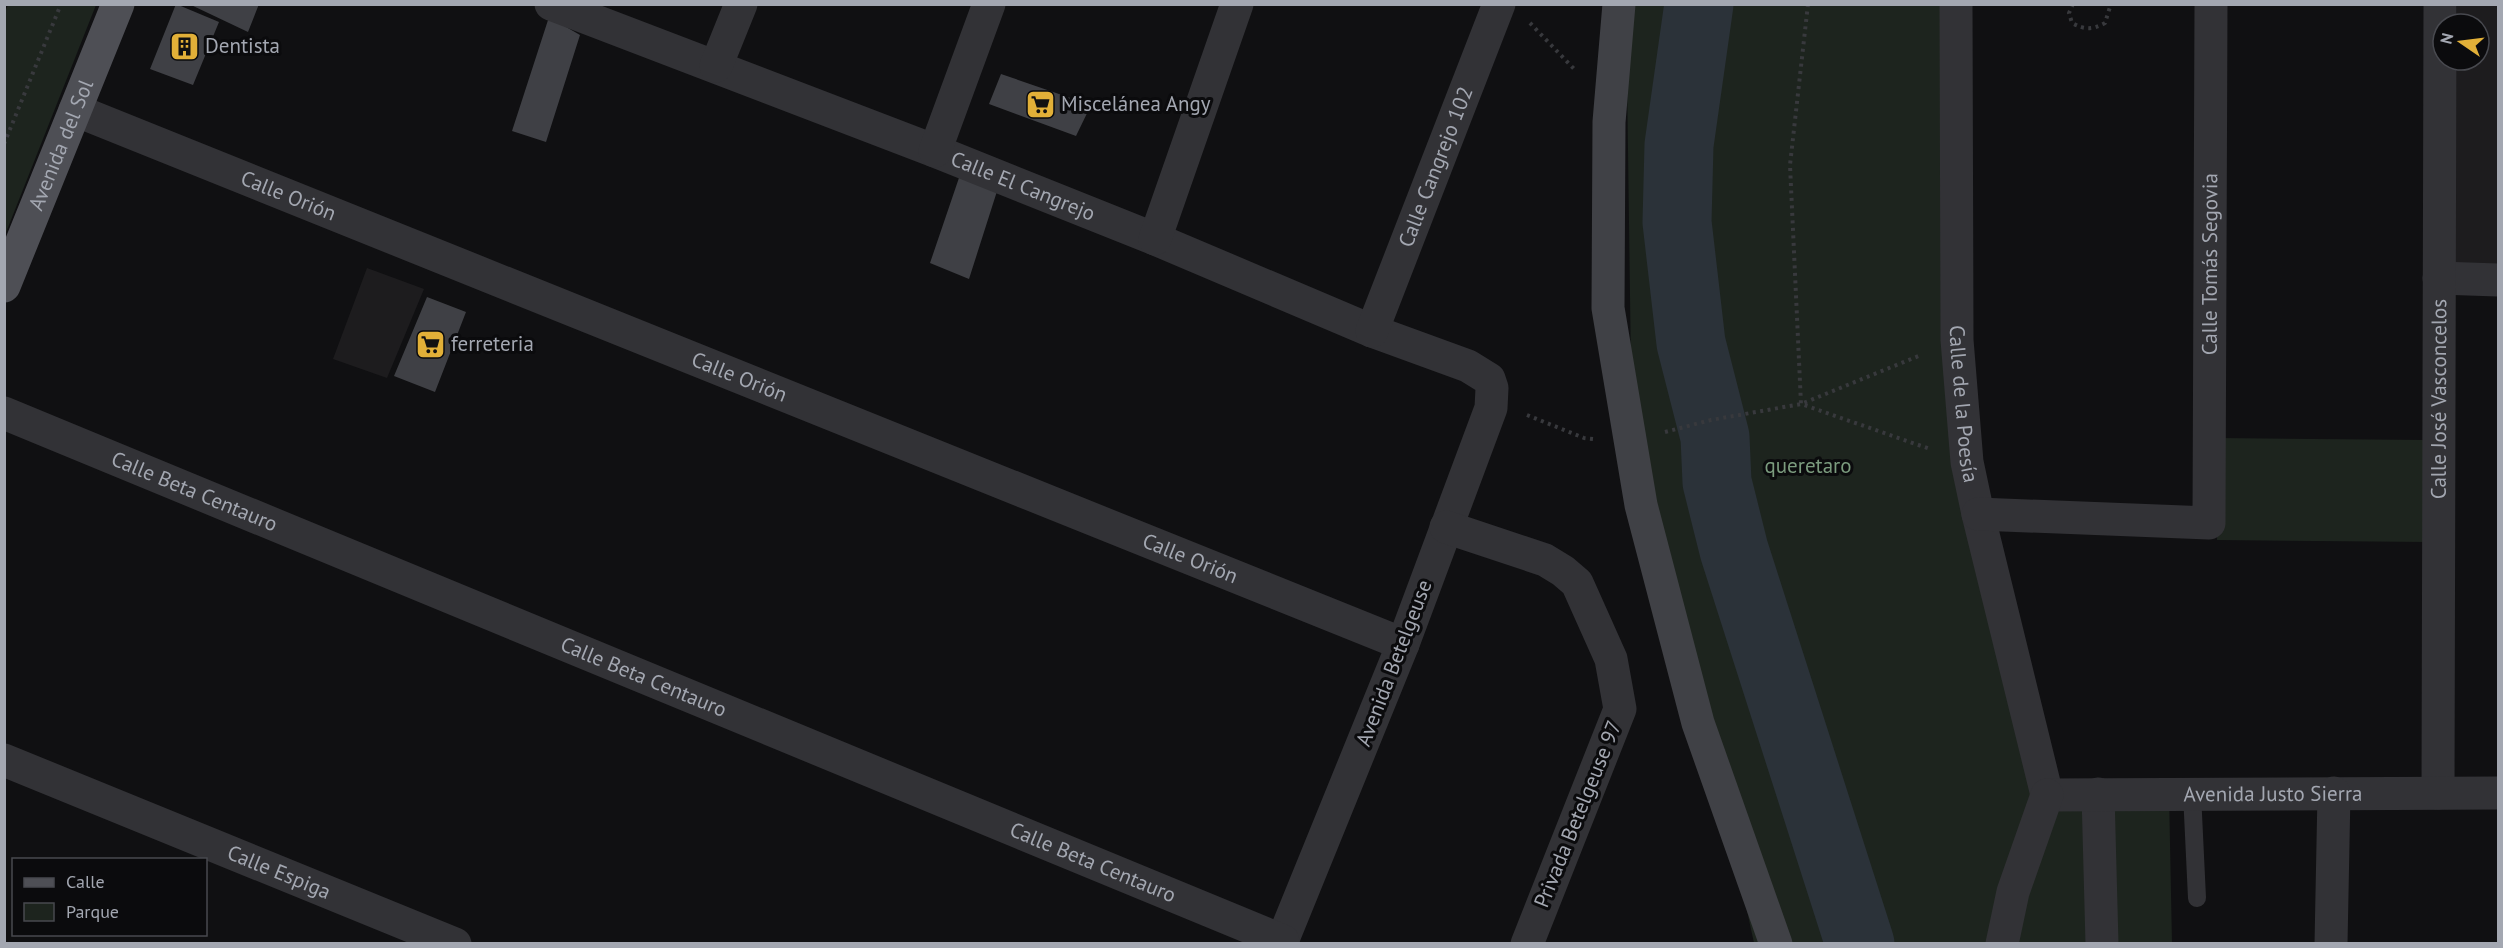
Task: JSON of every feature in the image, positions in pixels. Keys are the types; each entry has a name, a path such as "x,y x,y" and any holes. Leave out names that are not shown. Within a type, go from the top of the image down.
{"main road":[{"name":"Avenida del Sol","path":"4,286 118,4"},
{"path":"1619,4 1609,122 1608,308 1646,437 1641,505 1698,723 1776,944"}],"street":[{"name":"Calle El Cangrejo","path":"551,4 935,151 1155,239 1372,332 1468,366 1490,394"},
{"path":"716,66 741,4"},
{"path":"935,151 989,4"},
{"path":"1155,239 1237,4"},
{"name":"Calle de la Poesía","path":"1956,4 1957,340 1967,462 2047,795"},
{"name":"Calle Tomás Segovia","path":"1978,514 2209,523 2211,4"},
{"name":"Calle José Vasconcelos","path":"2438,793 2440,4"},
{"name":"Calle Cangrejo 102","path":"1372,332 1513,10"},
{"name":"Calle Orión","path":"75,110 1403,644"},
{"path":"2439,278 2499,280"},
{"name":"Avenida Betelgeuse","path":"1282,942 1403,644 1446,527 1490,394"},
{"name":"Calle Beta Centauro","path":"4,413 1282,942"},
{"name":"Privada Betelgeuse 97","path":"1446,527 1545,560 1563,571 1577,583 1611,659 1620,709 1527,944"},
{"name":"Calle Espiga","path":"4,760 455,944"},
{"path":"2331,944 2334,793"},
{"name":"Avenida Justo Sierra","path":"2047,795 2499,793"},
{"path":"2098,794 2102,944"},
{"path":"2002,944 2013,892 2047,795"}],"lane":[{"path":"2192,794 2197,898"}],"path":[{"path":"4,144 61,4"},
{"path":"1801,404 1790,165 1808,4"},
{"path":"2073,4 2069,13 2072,23 2084,29 2095,28 2105,23 2110,7 2107,4"},
{"path":"1513,10 1581,76"},
{"path":"1490,394 1521,413 1584,438 1646,437 1711,420 1801,404 1957,340"},
{"path":"1801,404 1967,462"}],"shaded area":[{"path":"2457,5 2498,5 2498,282 2452,281 2456,72 2491,72 2491,12 2457,12"},
{"path":"367,268 424,289 387,378 333,359"}],"green space":[{"path":"8,5 96,5 5,235 4,14"},
{"name":"queretaro","path":"1626,5 1956,5 1957,340 2047,794 2169,793 2172,943 1754,943 1718,777 1632,441"},
{"path":"2218,438 2428,440 2429,542 2217,540"}],"building":[{"name":"Dentista","path":"176,4 219,22 193,85 150,69"},
{"path":"189,4 259,4 248,32"},
{"path":"549,17 580,35 546,142 512,131"},
{"name":"Miscelánea Angy","path":"1001,74 1091,105 1076,136 989,104"},
{"path":"962,169 999,185 969,279 930,263"},
{"name":"ferreteria","path":"427,297 466,312 435,392 394,376"}],"waterway":[{"path":"1699,4 1679,145 1677,222 1691,343 1715,437 1717,482 1734,550 1860,944"}],"place":[{"name":"Dentista","path":"184,46"},
{"name":"Miscelánea Angy","path":"1040,104"},
{"name":"ferreteria","path":"430,344"}]}
